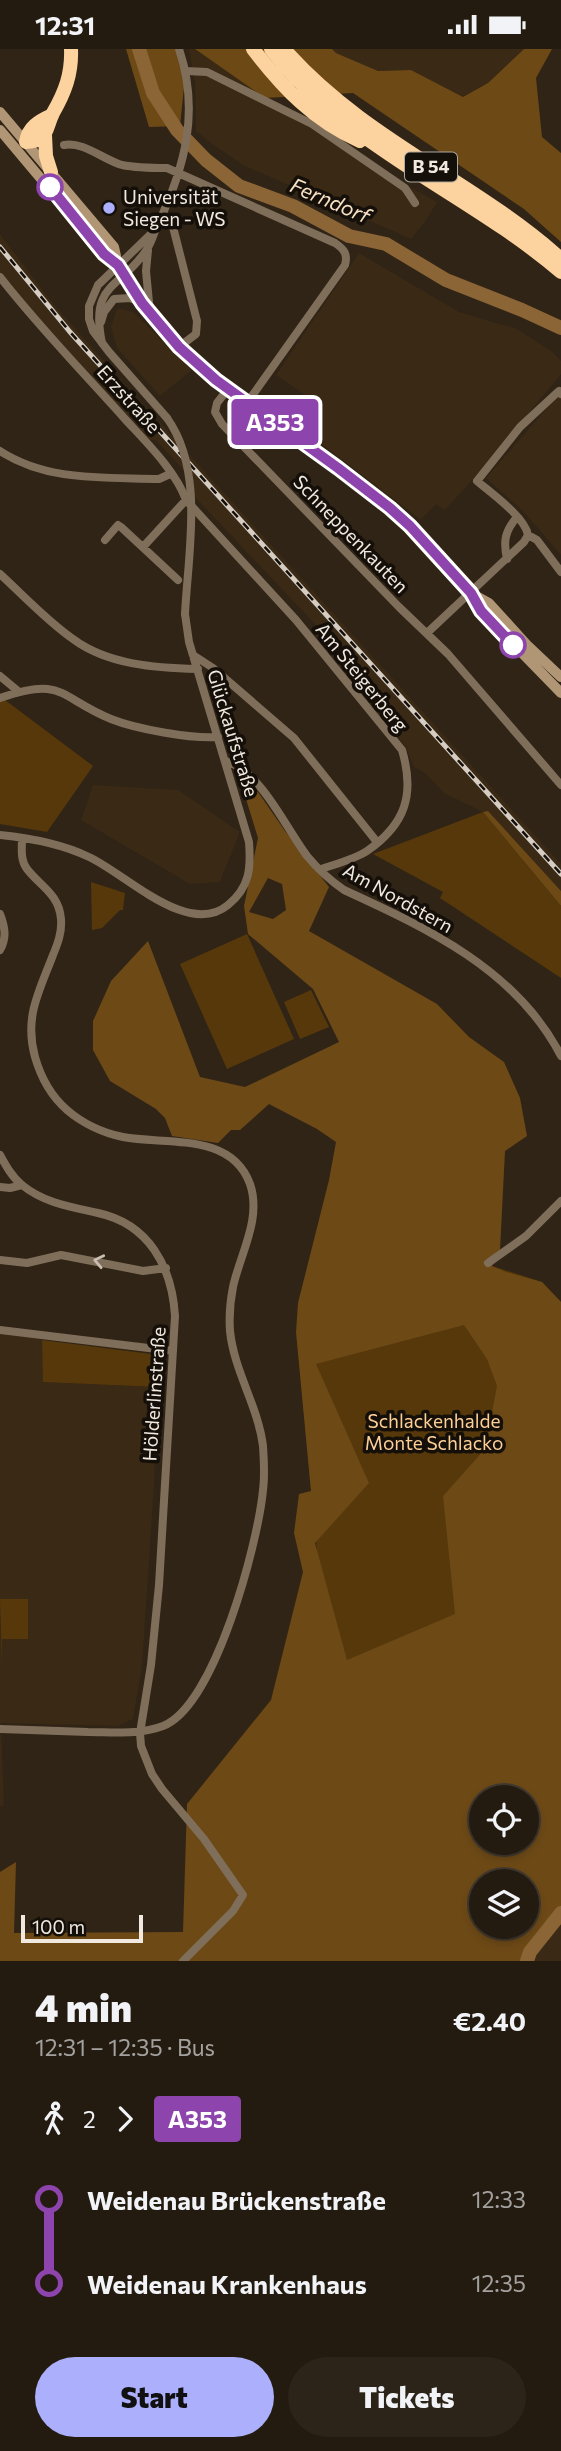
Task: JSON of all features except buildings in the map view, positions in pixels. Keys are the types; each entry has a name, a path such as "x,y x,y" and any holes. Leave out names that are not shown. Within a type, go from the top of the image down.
{"highway":[{"path":"51,172 41,135 41,120 52,115 60,102 68,81 71,49"},
{"name":"B 54","path":"253,49 282,86 317,118 340,132 384,151"},
{"name":"B 54","path":"278,52 324,105 384,151 521,239 561,272"},
{"name":"B 54","path":"278,52 304,71 353,115 508,217 561,259"},
{"path":"21,146 26,135 41,135"}],"main road":[{"path":"0,112 21,146 104,254 121,269"},
{"path":"0,130 51,172 114,247 121,269 146,308 179,347 228,389 338,468 410,526 471,593 481,611 561,693"},
{"path":"471,593 489,603 561,677"}],"street":[{"path":"121,269 137,262 148,248 180,174 188,111 186,71 178,49"},
{"path":"186,71 206,72 312,124 405,188 415,203"},
{"path":"64,145 79,145 120,164 167,168 335,243 346,254 345,265 247,403"},
{"path":"162,216 173,227 197,321 196,334 179,347"},
{"path":"102,343 98,312 105,294 121,269 156,228"},
{"path":"146,308 148,248"},
{"name":"Glückaufstraße","path":"0,835 57,845 90,857 173,908 188,914 204,916 223,909 237,898 251,870 249,842 186,633 191,485 184,449 163,412 102,343 93,331 89,319 89,306 98,285 121,269"},
{"name":"Erzstraße","path":"0,277 21,304 149,444 182,488 186,500"},
{"path":"100,328 104,312 114,299 130,298 146,308"},
{"name":"Schneppenkauten","path":"228,389 217,403 215,412 222,424 448,654 561,785"},
{"path":"427,633 507,559 528,535 527,528 517,517 477,481 520,427 560,392"},
{"path":"0,451 15,461 52,474 159,478 170,474"},
{"path":"143,547 186,500"},
{"name":"Am Steigerberg","path":"186,500 296,620 402,750 409,775 407,799 395,827 366,852 321,869"},
{"path":"507,559 504,545 506,534 508,527 517,517"},
{"path":"105,540 118,525 178,580"},
{"path":"528,535 537,540 561,572"},
{"path":"0,574 74,640 99,653 128,663 198,669"},
{"path":"193,655 213,668 294,738 377,842"},
{"path":"0,676 18,691"},
{"path":"0,698 18,691 42,687 60,690 94,711 124,723 181,735 218,737"},
{"name":"Am Nordstern","path":"226,761 238,765 258,785 309,859 332,882 423,927 470,957 511,990 542,1024 561,1056"},
{"path":"0,1729 140,1733 167,1725 184,1712 199,1692 219,1649 241,1590 255,1541 265,1471 254,1408 233,1349 230,1310 232,1289 252,1223 253,1195 241,1167 219,1150 197,1144 151,1142 120,1137 101,1130 82,1121 65,1108 45,1085 31,1043 30,1019 61,934 61,917 58,904 50,890 26,868 22,852 23,838"},
{"path":"0,914 5,931 5,942 0,950"},
{"name":"Hölderlinstraße","path":"0,1155 9,1171 22,1185 51,1202 119,1219 144,1236 156,1249 174,1292 175,1316 159,1585 151,1665 140,1733"},
{"path":"0,1187 22,1185"},
{"path":"488,1263 526,1236 561,1202"},
{"path":"0,1260 27,1263 61,1255 143,1271 166,1268"},
{"path":"0,1330 173,1351"},
{"path":"140,1733 141,1746 152,1774 237,1883 243,1895 233,1911 183,1961"}],"shaded area":[{"path":"126,49 179,49 185,78 180,126 149,127"},
{"path":"189,49 195,49 265,98 374,167 437,202 427,219 411,239 243,165 211,143 196,131 195,83"},
{"path":"195,49 332,49 378,71 411,70 463,97 488,83 524,49 552,49 536,78 542,137 561,153 561,242 524,209 353,93 265,98"},
{"path":"332,49 524,49 488,83 463,97 411,70 378,71"},
{"path":"0,234 55,306 561,864 561,891 488,811 483,812 444,793 424,772 414,767 405,746 322,650 331,641 192,494 194,482 156,440 149,440 10,286 0,272"},
{"path":"359,253 459,312 517,329 551,351 561,361 561,374 487,464 445,510 436,504 421,520 290,420 307,396 276,375"},
{"path":"119,308 133,312 192,370 160,396 117,348 111,327"},
{"path":"561,396 561,555 523,511 486,478 555,399"},
{"path":"238,773 251,782 329,887 309,931 437,1004 469,1037 504,1062 520,1098 527,1136 505,1151 500,1250 492,1266 542,1282 561,1302 561,1914 526,1961 0,1961 0,1872 16,1862 14,1933 183,1932 187,1804 271,1700 303,1572 294,1533 299,1494 311,1491 296,1332 298,1303 336,1142 269,1104 240,1130 231,1130 218,1143 172,1136 165,1118 156,1109 110,1081 93,1050 93,1021 111,981 148,941 200,1077 245,1087 339,1042 313,989 248,934 244,906 258,838","holes":["268,878 282,884 286,910 273,919 249,912","464,1325 487,1359 497,1386 485,1449 443,1496 455,1614 347,1660 315,1543 369,1483 316,1364"]},
{"path":"93,785 178,790 240,832 220,882 190,884 81,820"},
{"path":"488,811 561,891 561,906 483,812"},
{"path":"0,1333 42,1338 44,1382 157,1387 154,1485 142,1667 133,1719 118,1726 1,1723 4,1806 0,1806"},
{"path":"561,1914 561,1961 526,1961"}],"green space":[{"path":"5,700 93,766 47,832 0,824 0,701"},
{"path":"483,812 561,906 561,978 440,898 443,892 373,854"},
{"path":"91,882 125,893 123,910 102,928 92,930"},
{"path":"247,934 294,1039 227,1069 180,964"},
{"path":"311,990 329,1027 300,1039 284,1002"},
{"name":"Schlackenhalde Monte Schlacko","path":"492,1266 542,1282 561,1302 561,1698 315,1731 324,1627 297,1340"},
{"path":"42,1340 159,1355 157,1387 43,1382"},
{"path":"0,1599 28,1599 28,1639 2,1639 2,1665"}],"waterway":[{"name":"Ferndorf","path":"139,49 153,93 177,130 206,160 239,186 293,206 349,236 386,244 446,280 561,328"},
{"name":"Ferndorf","path":"527,1961 530,1952 561,1913"}],"railway":[{"path":"0,247 70,332 561,874"}],"bus line":[{"name":"A353","path":"50,187 104,254 118,265 142,303 179,347 216,380 390,508 471,593 481,611 513,645"}],"place":[{"name":"Universität Siegen - WS","path":"109,208"}]}
